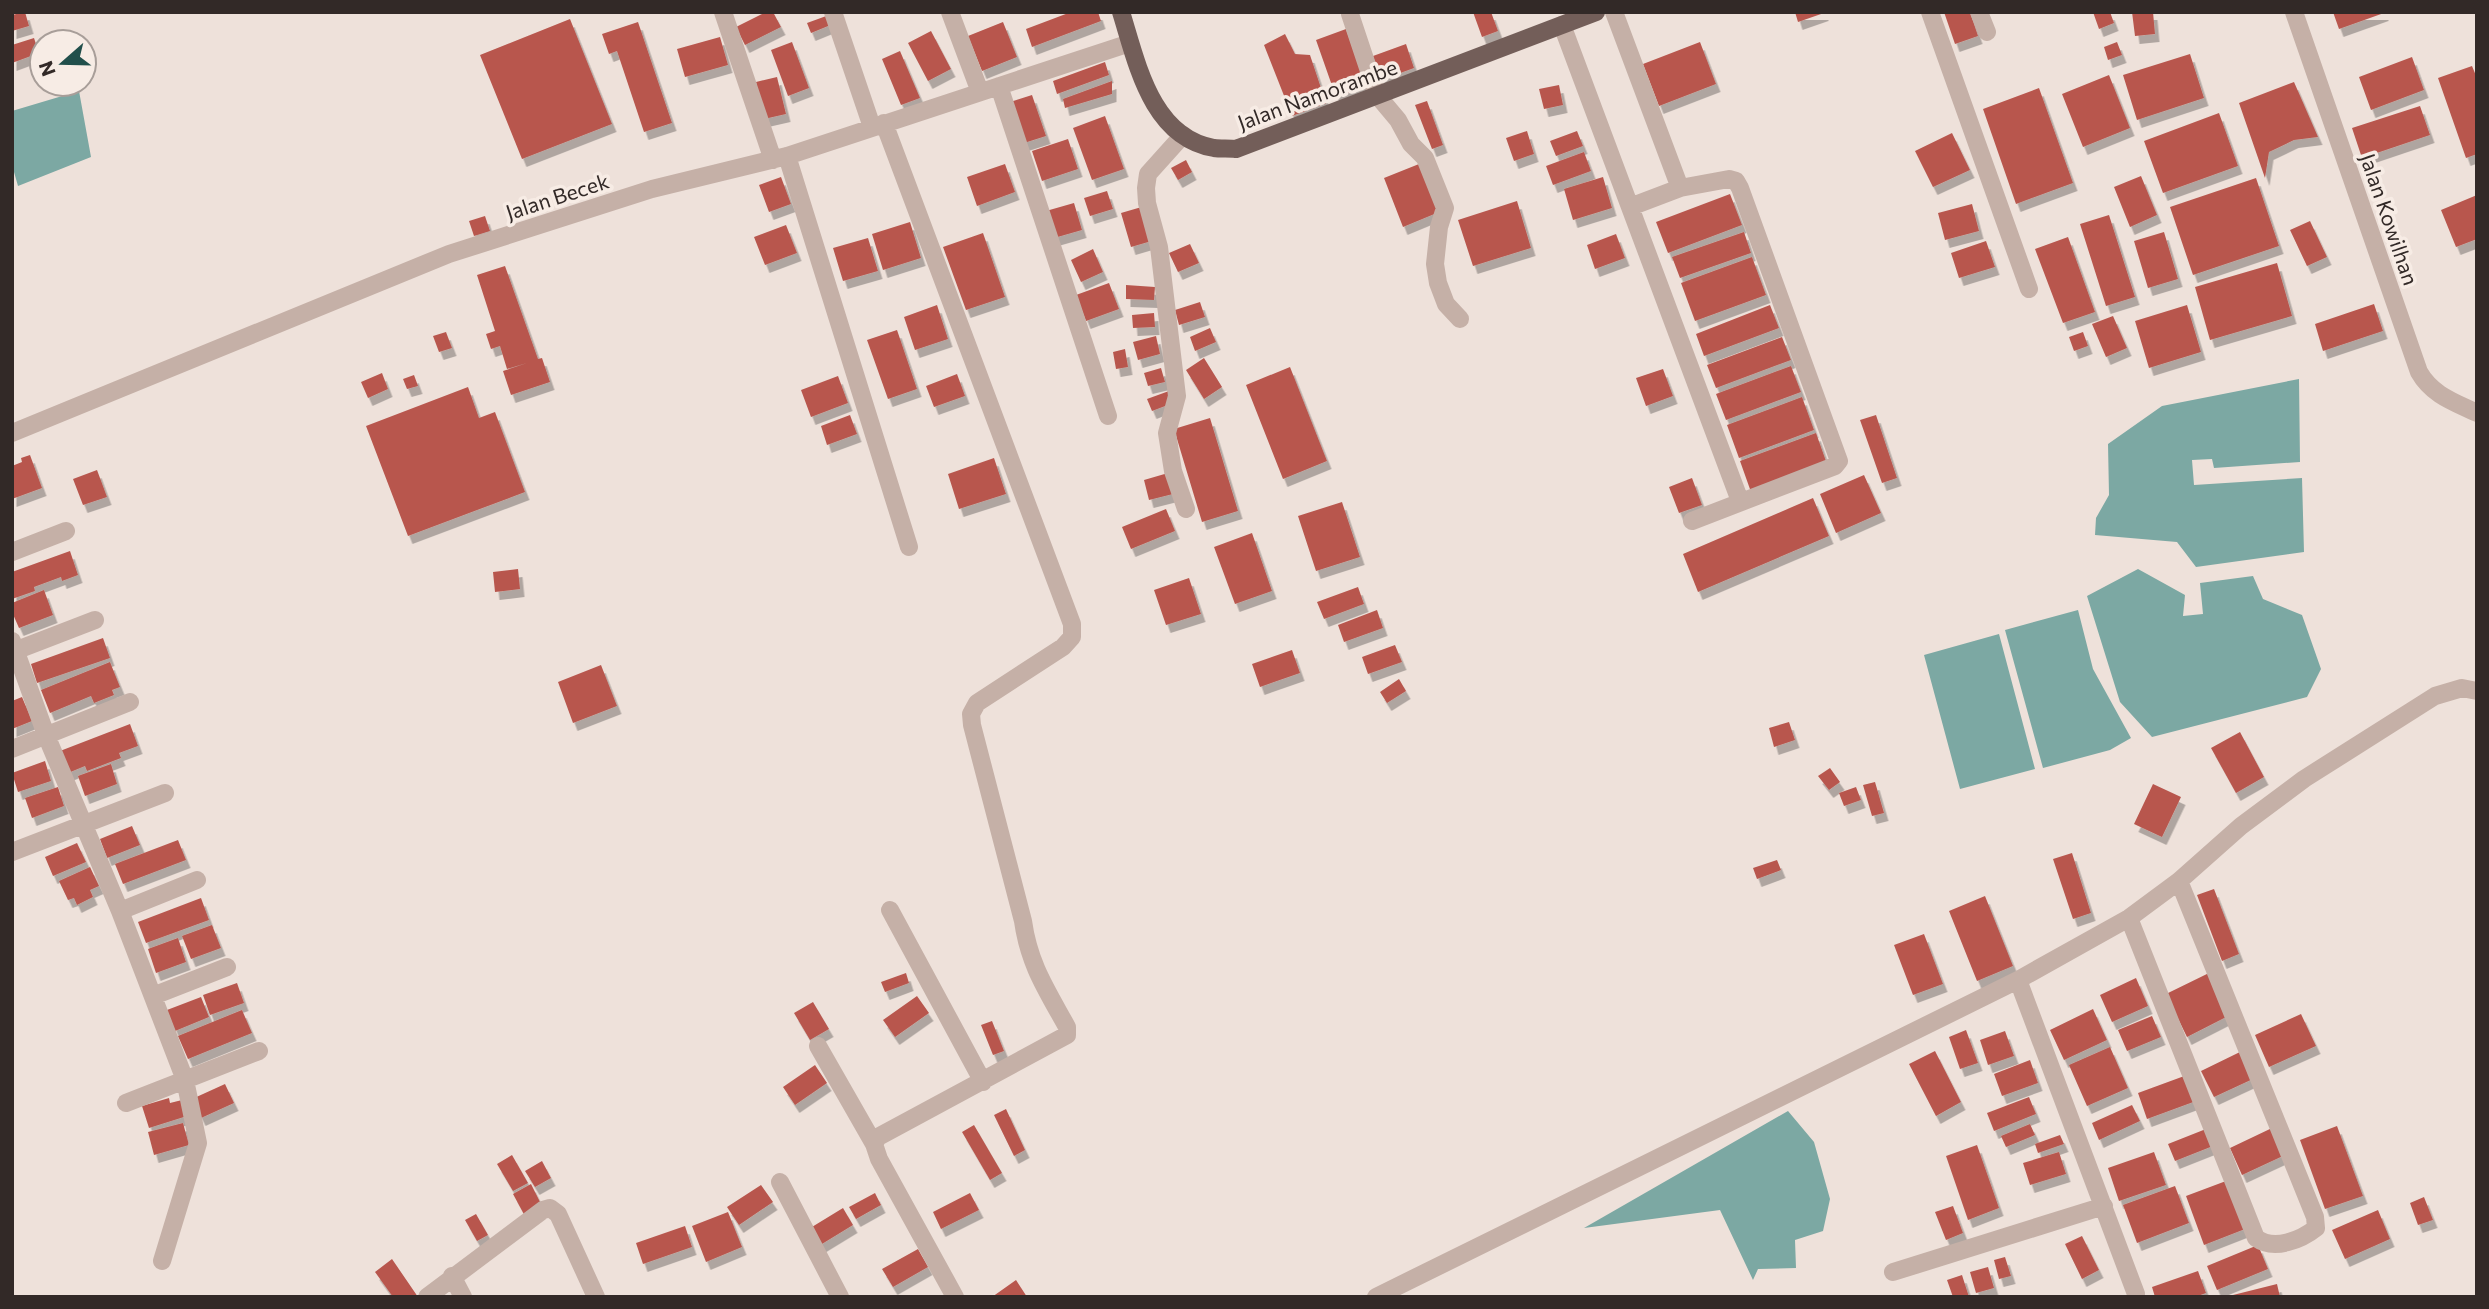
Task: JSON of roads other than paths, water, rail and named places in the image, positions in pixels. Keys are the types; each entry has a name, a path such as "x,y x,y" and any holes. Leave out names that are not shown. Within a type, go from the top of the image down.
{"main road":[{"name":"Jalan Namorambe","path":"1121,12 1146,87 1158,110 1183,135 1213,148 1236,149 1596,12"}],"street":[{"path":"723,12 780,158 909,547"},
{"path":"833,12 1072,624 1072,637 1063,647 977,703 971,714 1023,921 1027,947 1036,972 1067,1027 1068,1035 878,1137 874,1144"},
{"path":"950,12 980,92"},
{"path":"1614,12 1680,188"},
{"path":"1930,12 2029,289"},
{"path":"1979,12 1987,32"},
{"name":"Jalan Kowilhan","path":"2294,12 2419,372 2435,393 2477,413"},
{"path":"1350,14 1377,95 1398,120 1405,136 1425,158 1445,208 1435,264 1438,284 1446,304 1460,319"},
{"path":"1562,25 1740,501"},
{"name":"Jalan Becek","path":"12,433 449,254 652,189 780,158 1130,43"},
{"path":"999,86 1108,416"},
{"path":"1183,135 1148,174 1146,188 1147,203 1159,247 1177,396 1167,433 1173,471 1186,509"},
{"path":"1630,207 1680,188 1729,179 1736,181 1839,461 1835,466 1692,521"},
{"path":"12,552 66,531"},
{"path":"95,620 13,648 46,735 120,911 185,1080 198,1143 162,1262"},
{"path":"1376,1297 2018,980 2129,918 2179,881 2241,826 2304,779 2435,696 2462,688 2477,691"},
{"path":"12,748 130,702"},
{"path":"12,852 165,793"},
{"path":"120,911 197,880"},
{"path":"2129,918 2256,1238 2265,1245 2279,1244 2307,1235 2316,1228 2315,1217 2179,881"},
{"path":"890,910 983,1082"},
{"path":"153,996 227,967"},
{"path":"2018,980 2136,1294"},
{"path":"818,1046 874,1144 879,1159 955,1297"},
{"path":"126,1103 260,1051"},
{"path":"780,1182 840,1297"},
{"path":"1893,1272 2105,1206"},
{"path":"427,1297 543,1210 550,1209 558,1214 596,1297"},
{"path":"452,1276 463,1297"}],"water":[{"path":"56,98 80,98 91,157 18,186 12,165 12,111"},
{"path":"2299,379 2300,462 2214,468 2212,459 2192,460 2194,485 2302,478 2304,552 2196,567 2177,542 2095,535 2096,518 2109,495 2108,444 2162,406"},
{"path":"2138,569 2185,595 2183,616 2203,614 2200,583 2253,576 2263,599 2302,615 2321,669 2307,697 2152,737 2120,702 2087,596"},
{"path":"2078,610 2093,669 2131,738 2110,750 2043,768 2005,630"},
{"path":"1999,634 2035,769 1960,789 1924,655"},
{"path":"1788,1111 1814,1142 1830,1199 1823,1231 1795,1240 1796,1268 1758,1269 1753,1280 1720,1210 1584,1228"}]}
